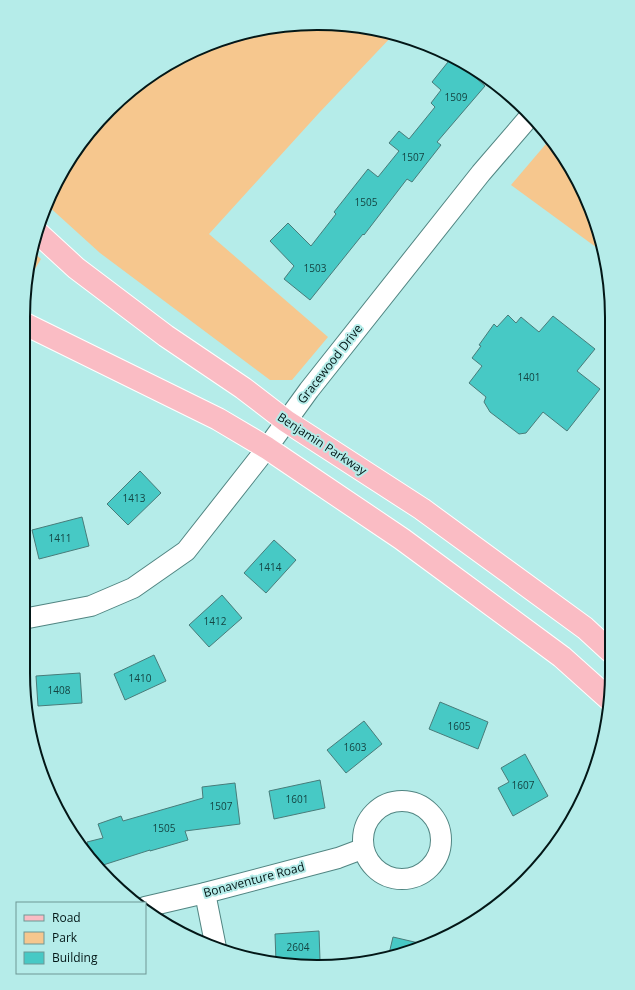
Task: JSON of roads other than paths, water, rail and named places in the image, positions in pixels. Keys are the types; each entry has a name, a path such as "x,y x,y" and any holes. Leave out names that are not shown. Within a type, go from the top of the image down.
{"main road":[{"name":"Benjamin Parkway","path":"42,237 76,268 166,336 243,388 286,422 422,509 585,628 605,646"},
{"path":"30,326 218,419 267,448 402,539 562,657 604,694"}],"street":[{"name":"Gracewood Drive","path":"30,617 91,606 133,588 186,551 267,448 309,390 481,173 527,120"},
{"name":"Bonaventure Road","path":"149,906 206,893 338,858 362,849"},
{"path":"206,893 215,941"}]}
